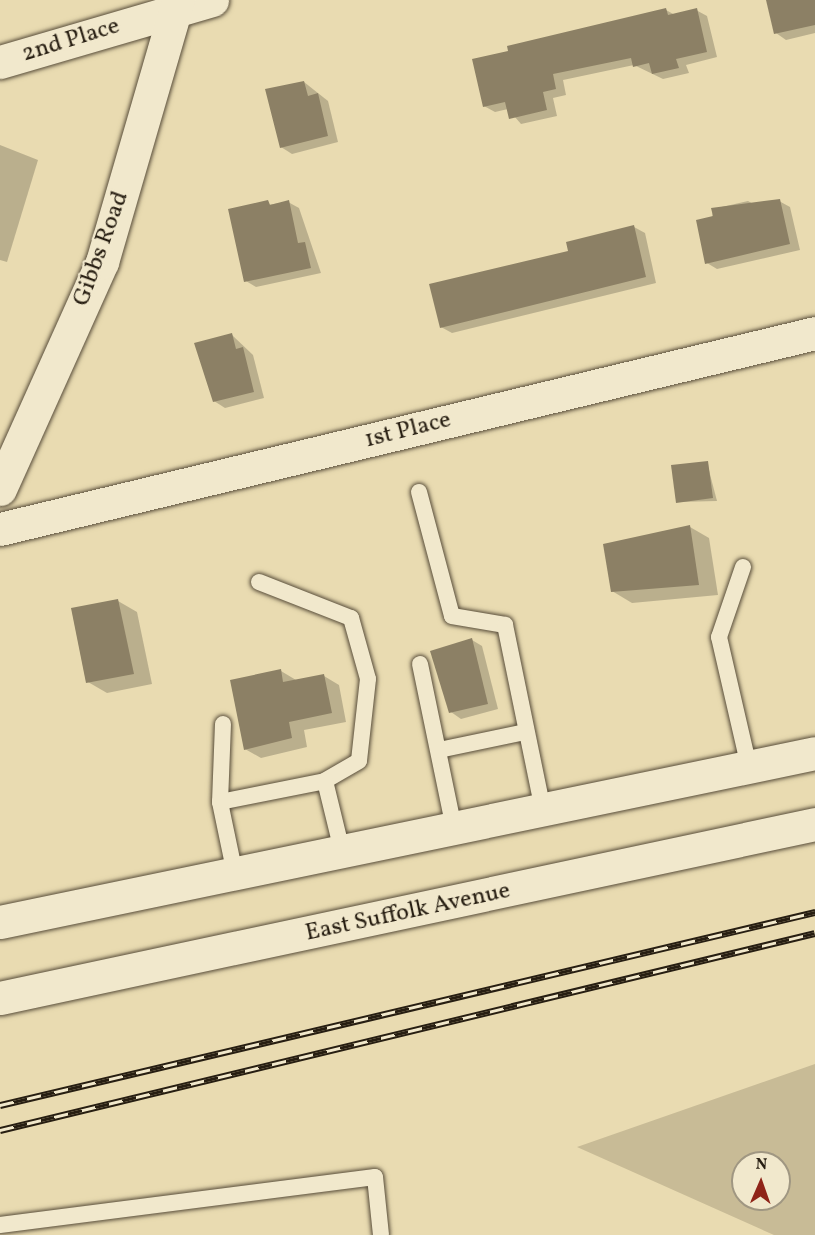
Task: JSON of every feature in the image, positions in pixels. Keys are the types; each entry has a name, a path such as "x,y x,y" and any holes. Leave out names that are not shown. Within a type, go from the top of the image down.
{"main road":[{"name":"2nd Place","path":"0,62 177,4 212,0"},
{"name":"Gibbs Road","path":"0,489 102,262 177,4"},
{"name":"1st Place","path":"0,529 815,333"},
{"path":"0,922 815,753"},
{"name":"East Suffolk Avenue","path":"0,998 815,824"}],"lane":[{"path":"419,492 452,616 505,625 521,683 525,732 543,810"},
{"path":"743,567 719,637 749,767"},
{"path":"220,802 325,781 359,761 368,679 351,618 259,582"},
{"path":"420,664 454,828"},
{"path":"223,724 220,802 234,874"},
{"path":"439,750 525,732"},
{"path":"325,781 342,851"},
{"path":"0,1225 375,1177 381,1235"}],"shaded area":[{"path":"815,1064 815,1235 774,1235 577,1147"}],"building":[{"path":"766,0 815,0 815,25 774,34"},
{"path":"666,8 668,15 697,8 707,52 676,59 679,68 652,74 649,63 633,67 631,58 553,74 556,89 543,92 547,110 509,119 505,102 483,107 472,59 508,51 507,46"},
{"path":"304,81 308,96 318,93 328,136 280,148 265,89"},
{"path":"780,199 790,244 705,264 696,220 713,216 711,208"},
{"path":"268,200 270,205 289,200 298,243 305,242 311,268 244,282 228,209"},
{"path":"634,225 646,277 440,328 429,284 568,251 566,242"},
{"path":"232,333 236,349 243,347 254,392 213,402 194,343"},
{"path":"708,461 713,498 676,503 671,465"},
{"path":"690,525 699,585 611,592 603,544"},
{"path":"118,599 134,674 86,683 71,608"},
{"path":"472,638 488,704 449,713 430,651"},
{"path":"281,669 283,682 324,674 332,713 289,722 292,738 244,750 230,680"}],"railway":[{"path":"0,1105 815,912"},
{"path":"0,1130 815,933"}]}
